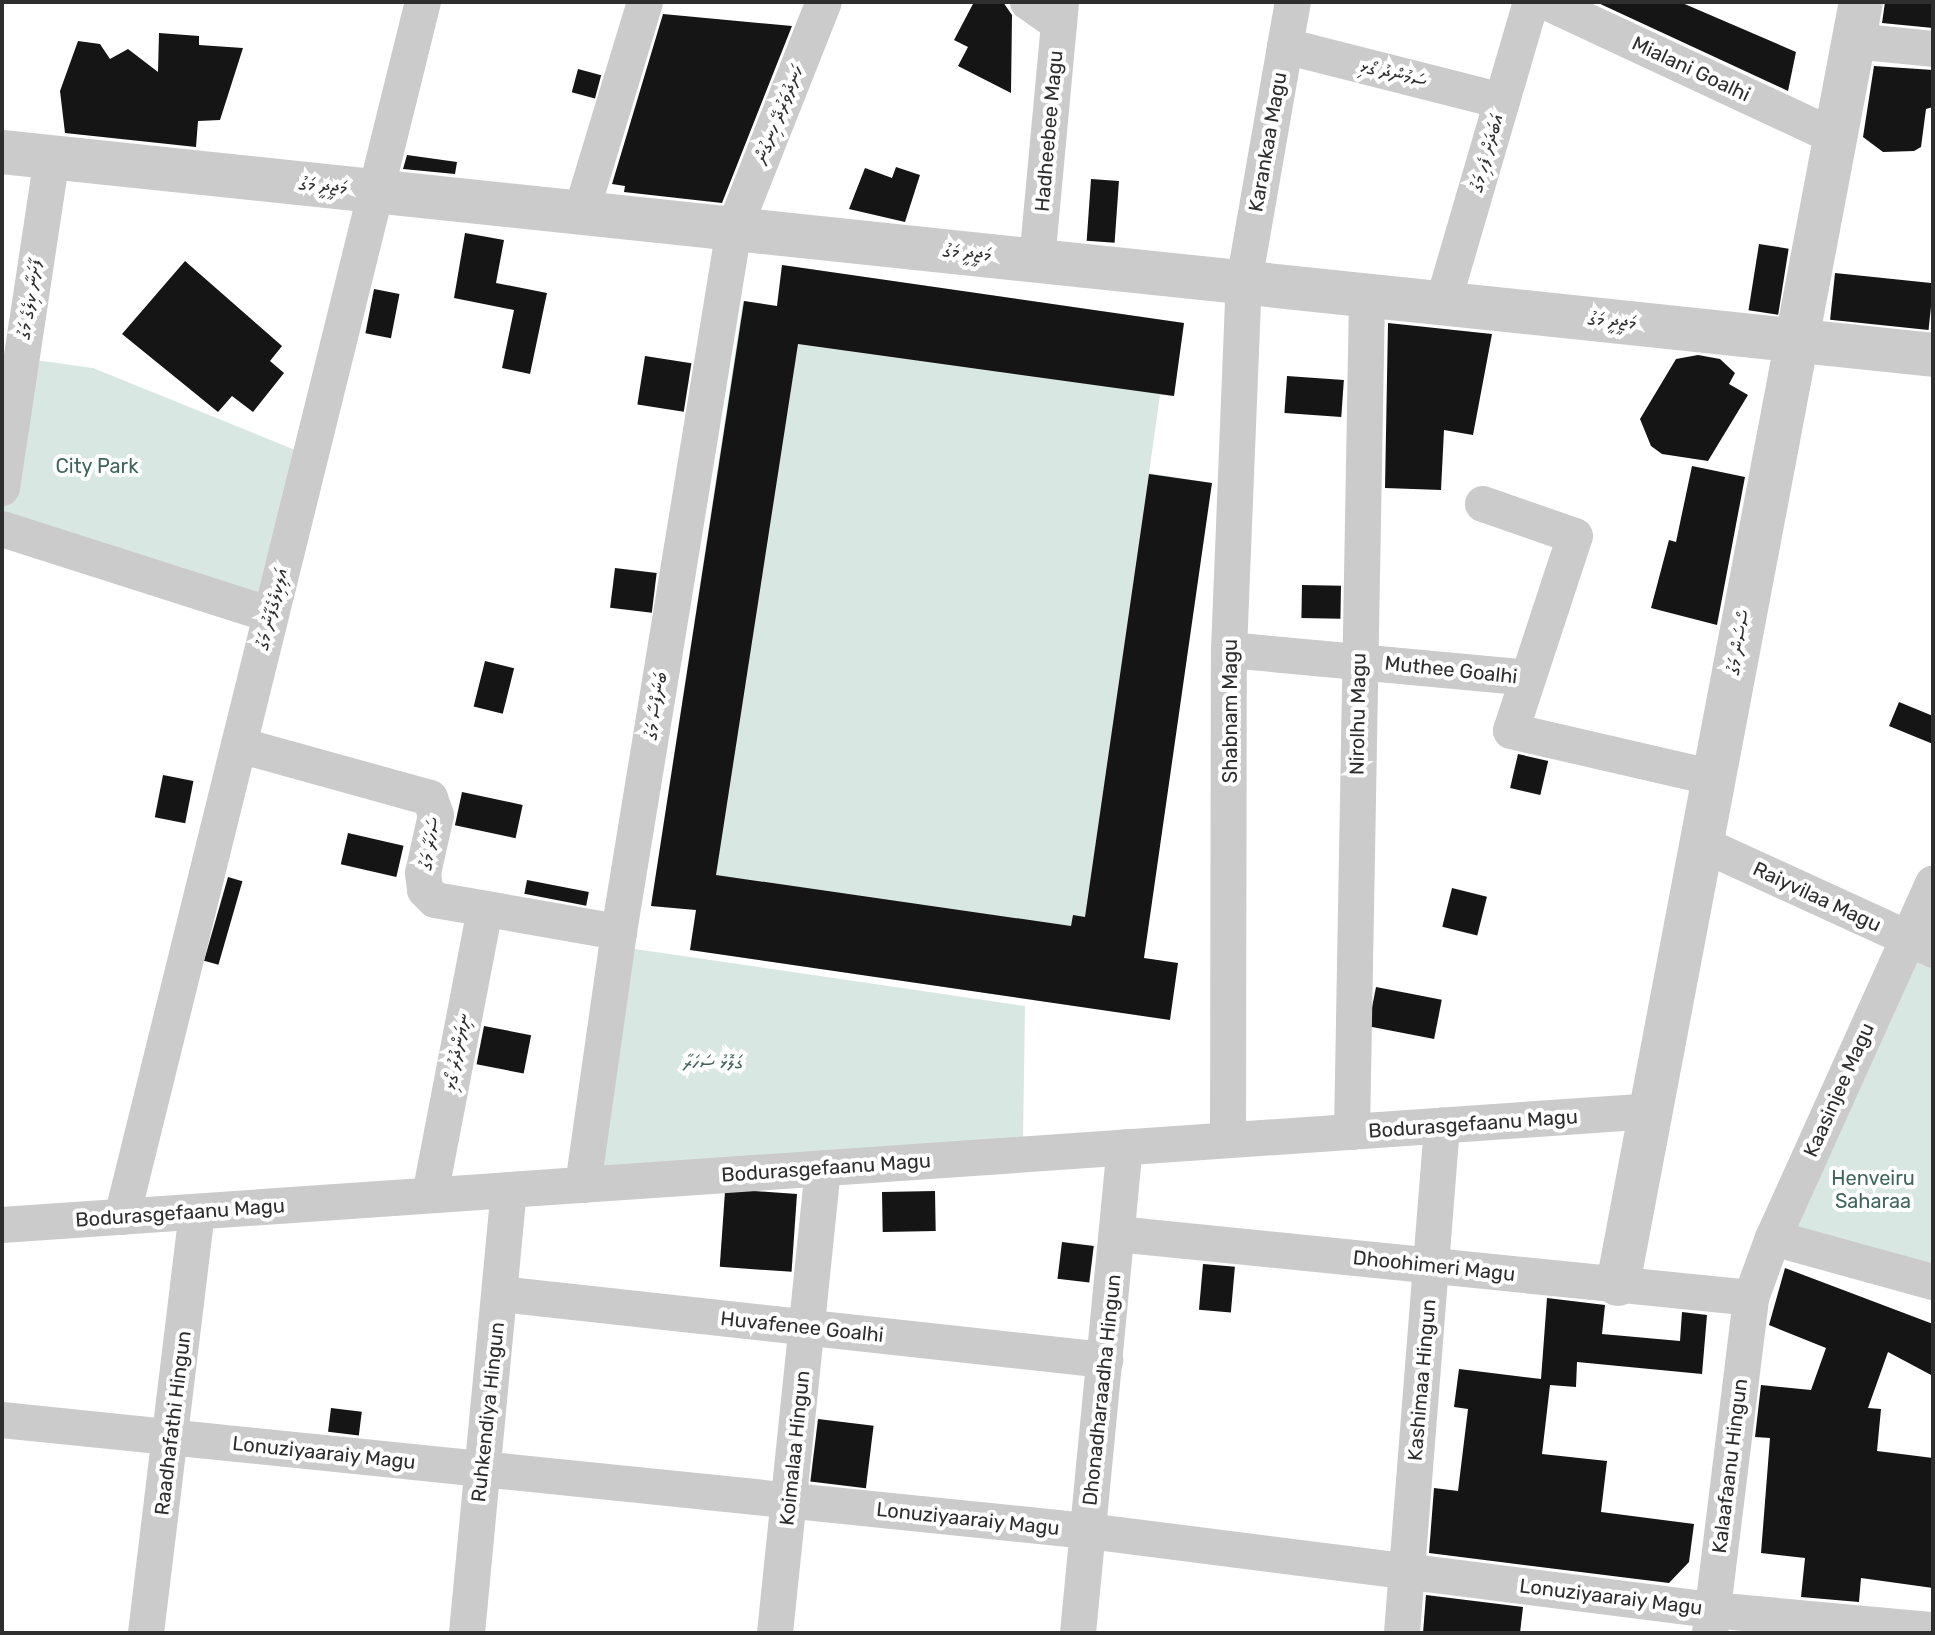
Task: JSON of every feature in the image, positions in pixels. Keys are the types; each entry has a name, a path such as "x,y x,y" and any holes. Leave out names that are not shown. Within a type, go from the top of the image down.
{"street":[{"name":"އަލިކިލެގެފާނު މަގު","path":"122,1217 423,2"},
{"path":"581,213 645,2"},
{"name":"ހަނދުވަރުދޭ ހިނގުން","path":"734,229 824,2"},
{"path":"1028,2 1060,13"},
{"name":"Karankaa Magu","path":"1244,282 1293,2"},
{"name":"އަބަދަށް ފެހި މަގު","path":"1443,303 1531,2"},
{"name":"Mialani Goalhi","path":"1546,2 1836,137"},
{"name":"Hadheebee Magu","path":"1037,261 1060,13"},
{"path":"1857,22 1933,49"},
{"name":"ސޯސަން މަގު","path":"1618,1284 1857,22"},
{"name":"ސަމުންދު ގޯޅި","path":"1285,46 1502,101"},
{"name":"މަޖީދީ މަގު","path":"2,152 1933,355"},
{"name":"ފާށަނާ ކިލެގެ މަގު","path":"2,488 5,444 52,157"},
{"name":"ބަނަފްސާ މަގު","path":"583,1185 619,932 734,229"},
{"name":"Shabnam Magu","path":"1228,1140 1229,650 1244,282"},
{"name":"Nirolhu Magu","path":"1352,1132 1367,295"},
{"name":"Muthee Goalhi","path":"1483,504 1575,536 1511,731 1714,778"},
{"path":"2,529 271,615"},
{"name":"Muthee Goalhi","path":"1229,650 1528,678"},
{"name":"ސަހަރާ މަގު","path":"239,745 430,798 436,815 423,873 425,890 435,900 619,932"},
{"name":"Raiyvilaa Magu","path":"1702,844 1920,945"},
{"name":"Kaasinjee Magu","path":"1751,1298 1773,1238 1920,945 1933,883"},
{"name":"ނިޔަންދުރު ގޯޅި","path":"430,1195 485,909"},
{"name":"Bodurasgefaanu Magu","path":"2,1225 1651,1111"},
{"name":"Kashimaa Hingun","path":"1402,1633 1442,1126"},
{"name":"Dhonadharaadha Hingun","path":"1078,1633 1125,1147"},
{"name":"Koimalaa Hingun","path":"775,1633 823,1168"},
{"name":"Ruhkendiya Hingun","path":"467,1633 509,1190"},
{"name":"Raadhafathi Hingun","path":"146,1633 173,1437 197,1212"},
{"name":"Dhoohimeri Magu","path":"1117,1234 1751,1298"},
{"path":"1773,1238 1933,1282"},
{"name":"Huvafenee Goalhi","path":"500,1294 1105,1360"},
{"name":"Kalaafaanu Hingun","path":"1711,1622 1751,1298"},
{"name":"Lonuziyaaraiy Magu","path":"2,1420 1088,1531 1406,1572 1711,1622 1933,1630"}],"green space":[{"path":"782,265 1184,323 1174,396 1160,395 1149,473 1212,483 1081,1007 690,950 696,910 651,906 743,301 777,306"},
{"name":"City Park","path":"21,358 93,368 310,456 271,615 2,529 2,488"},
{"name":"ގަލޮޅު ސަހަރާ","path":"628,948 1025,1006 1023,1142 596,1169"},
{"name":"Henveiru Saharaa","path":"1914,955 1933,963 1933,1271 1788,1229"}],"building":[{"path":"974,2 1003,2 1012,15 1011,93 958,66 968,47 954,40"},
{"path":"1596,2 1680,2 1796,52 1788,91"},
{"path":"1885,2 1933,2 1933,28 1882,23"},
{"path":"663,14 792,26 722,203 624,192 625,186 612,184"},
{"path":"159,33 199,36 199,45 243,48 220,120 198,121 196,147 65,133 60,91 78,41 100,44 110,59 128,49 158,72"},
{"path":"1874,66 1933,70 1933,107 1926,109 1921,147 1914,151 1883,152 1863,137"},
{"path":"578,69 601,75 595,98 572,92"},
{"path":"407,155 457,162 455,174 403,169"},
{"path":"896,167 920,175 905,222 849,209 865,168 892,178"},
{"path":"1091,179 1119,181 1115,243 1087,241"},
{"path":"465,233 504,240 496,283 547,293 530,374 502,368 514,310 454,298"},
{"path":"1759,244 1789,249 1778,315 1749,310"},
{"path":"185,261 282,346 270,361 284,373 253,412 232,396 218,412 122,334"},
{"path":"782,265 1184,323 1174,396 798,344 716,875 1071,926 1073,915 1085,917 1149,474 1212,483 1144,958 1178,963 1170,1020 690,950 696,910 651,906 744,301 777,306"},
{"path":"1835,273 1933,283 1929,330 1830,320"},
{"path":"374,289 400,294 391,338 365,333"},
{"path":"1388,323 1492,334 1473,435 1444,430 1441,490 1385,488"},
{"path":"1698,355 1720,359 1735,373 1729,384 1748,395 1708,461 1662,454 1651,446 1640,419 1676,359"},
{"path":"645,356 691,363 684,412 637,404"},
{"path":"1287,376 1344,380 1341,417 1284,413"},
{"path":"1692,466 1745,477 1717,625 1651,608 1669,540 1676,542"},
{"path":"615,568 657,573 652,613 610,608"},
{"path":"1302,585 1341,586 1340,619 1301,618"},
{"path":"485,661 514,668 503,714 474,707"},
{"path":"1899,702 1933,716 1933,744 1889,726"},
{"path":"1518,754 1548,761 1540,795 1510,788"},
{"path":"163,775 193,781 185,823 155,817"},
{"path":"462,792 523,805 516,838 455,825"},
{"path":"348,833 404,846 396,877 341,864"},
{"path":"228,877 242,881 218,965 204,961"},
{"path":"527,880 589,892 586,906 524,894"},
{"path":"1452,888 1487,897 1477,936 1442,927"},
{"path":"1376,987 1442,1000 1434,1039 1368,1026"},
{"path":"484,1026 531,1035 524,1073 477,1064"},
{"path":"725,1189 797,1194 792,1272 720,1267"},
{"path":"935,1191 936,1231 883,1232 882,1192"},
{"path":"1062,1242 1094,1246 1089,1283 1057,1279"},
{"path":"1203,1264 1235,1267 1231,1313 1199,1310"},
{"path":"1785,1268 1933,1324 1933,1376 1888,1352 1868,1408 1881,1409 1877,1451 1933,1458 1933,1588 1861,1578 1859,1602 1801,1597 1805,1558 1761,1553 1770,1438 1755,1437 1761,1385 1811,1390 1826,1348 1769,1325"},
{"path":"1547,1298 1605,1305 1602,1334 1680,1341 1682,1312 1707,1315 1702,1374 1577,1362 1576,1387 1550,1385 1542,1454 1607,1461 1601,1512 1694,1524 1689,1562 1669,1583 1429,1553 1434,1488 1458,1491 1468,1409 1454,1407 1459,1369 1541,1379"},
{"path":"331,1408 362,1412 359,1436 328,1432"},
{"path":"818,1419 874,1426 866,1488 810,1482"},
{"path":"1426,1595 1523,1607 1520,1633 1423,1633"}]}
